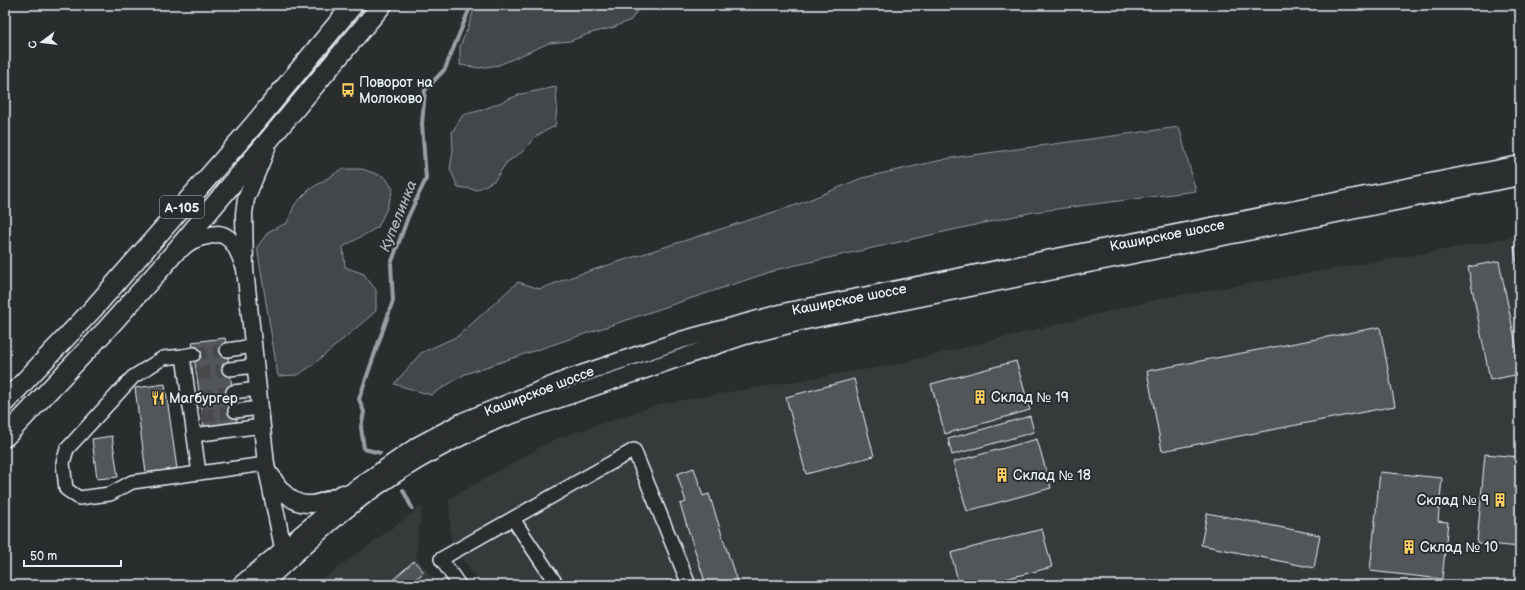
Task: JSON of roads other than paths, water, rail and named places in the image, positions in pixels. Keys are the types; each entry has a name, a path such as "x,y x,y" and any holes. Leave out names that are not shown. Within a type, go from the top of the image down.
{"highway":[{"name":"А-105","path":"5,402 113,286 252,127 353,5"},
{"name":"А-105","path":"5,437 106,330 164,265 382,5"}],"main road":[{"path":"272,138 253,178 246,199 244,214 245,269 266,464 283,548"},
{"name":"Каширское шоссе","path":"240,584 356,488 418,445 469,418 569,378 681,340 788,311 1520,164"},
{"name":"Каширское шоссе","path":"262,585 346,510 401,470 461,436 498,420 745,336 824,317 1520,178"},
{"path":"164,265 188,243 203,236 218,234 228,238 238,250 245,269"},
{"path":"266,464 275,481 284,493 307,504 327,500 356,488"}],"lane":[{"path":"227,350 254,346"},
{"path":"199,473 194,435 197,417 189,355 163,358 133,377 67,449 63,463 66,489 79,498 110,494 132,482 199,473 266,464"},
{"path":"230,369 256,366"},
{"path":"233,392 258,389"},
{"path":"235,411 260,408"},
{"path":"194,435 262,426"},
{"path":"459,585 441,559 634,450 689,585"},
{"path":"512,519 557,585"}],"waterway":[{"name":"Купелинка","path":"380,453 364,449 361,427 364,412 359,399 393,301 391,264 408,217 426,179 422,124 425,90 445,69 471,5"},
{"name":"Купелинка","path":"403,490 412,508"}],"tunnel":[{"path":"194,354 227,350"},
{"path":"197,374 229,369"},
{"path":"200,397 233,392"},
{"path":"202,416 235,411"}],"place":[{"name":"Поворот на Молоково","path":"348,90"},
{"name":"Склад № 19","path":"980,397"},
{"name":"Магбургер","path":"158,398"},
{"name":"Склад № 18","path":"1002,475"},
{"name":"Склад № 9","path":"1500,500"},
{"name":"Склад № 10","path":"1409,547"}]}
